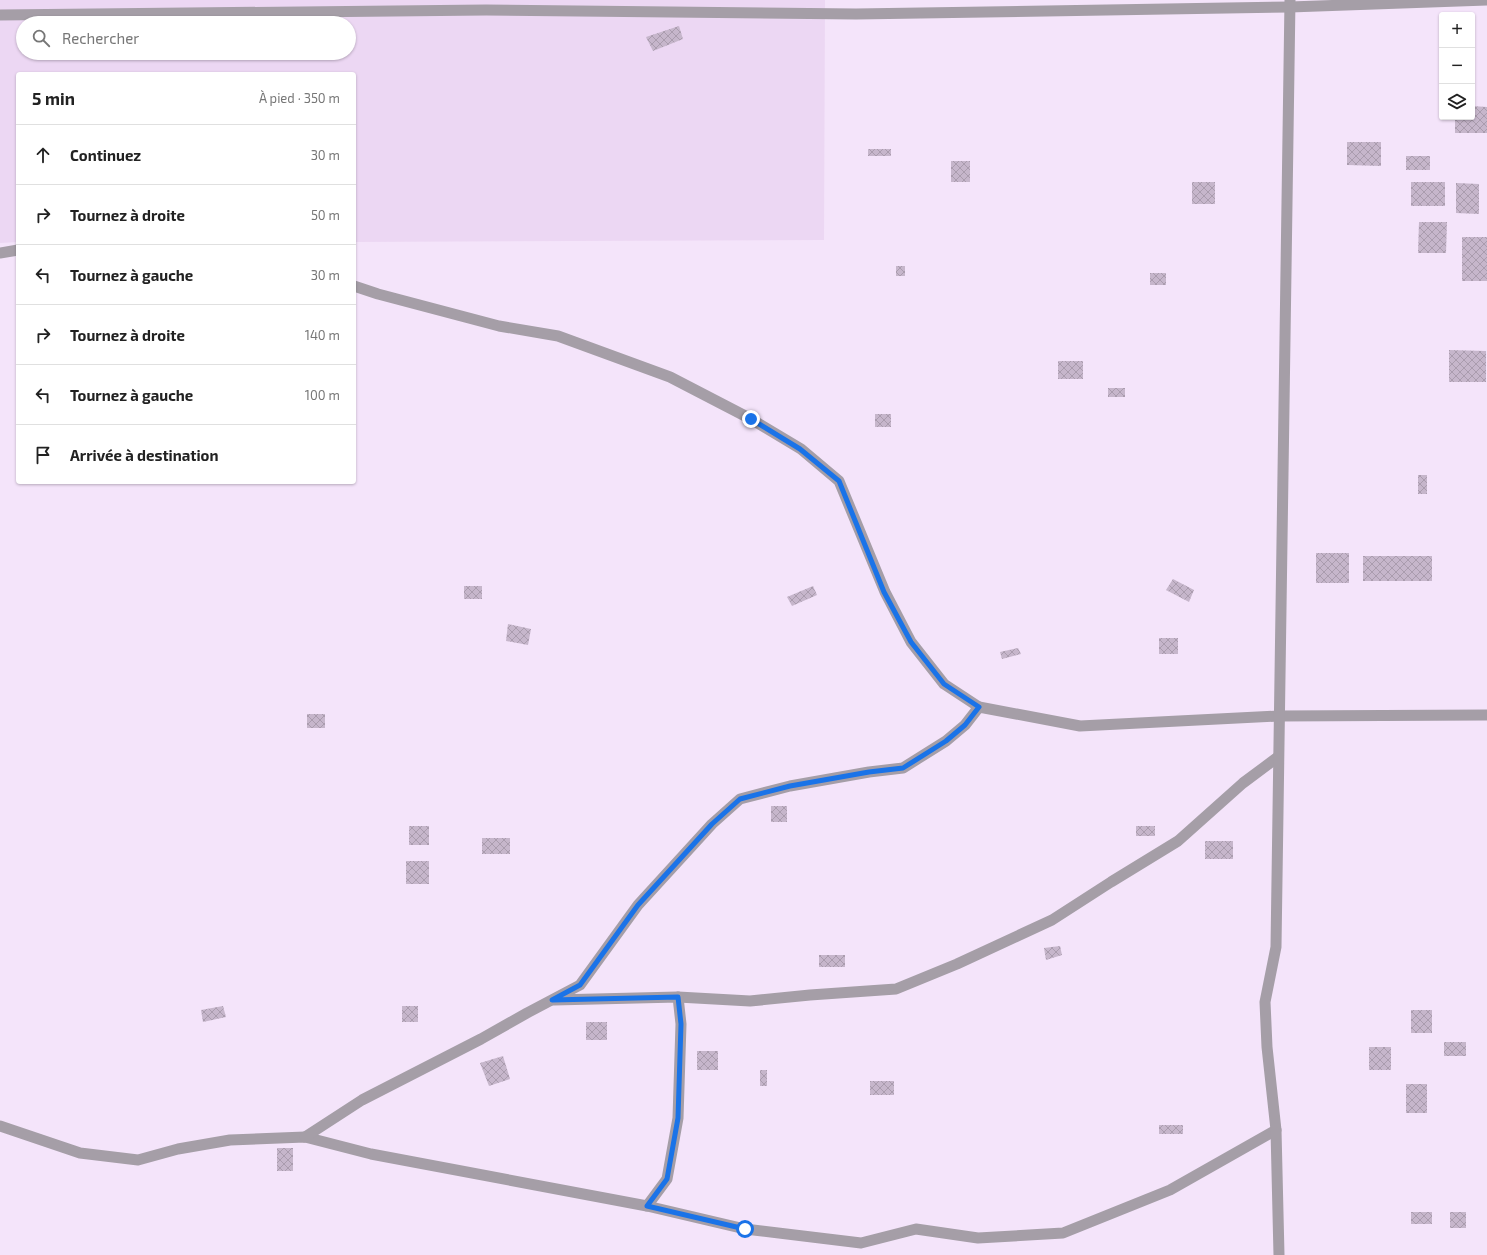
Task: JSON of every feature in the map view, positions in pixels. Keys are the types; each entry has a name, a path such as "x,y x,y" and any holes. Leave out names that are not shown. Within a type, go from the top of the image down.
{"street":[{"path":"0,15 486,10 856,14 1487,0"},
{"path":"1279,1255 1276,1130 1267,1048 1265,1002 1276,947 1290,4"},
{"path":"0,253 16,250"},
{"path":"356,287 378,294 499,326 558,336 670,377 751,419 800,449 839,481 884,592 911,642 944,684 979,707 1080,726 1279,716 1487,715"},
{"path":"305,1137 362,1100 461,1050 580,985 638,905 712,824 740,799 790,786 869,772 903,768 946,741 965,725 979,707"},
{"path":"552,1000 678,997 750,1001 896,989 957,964 1052,920 1178,841 1243,783 1278,757"},
{"path":"647,1206 667,1179 678,1118 681,1024 678,997"},
{"path":"0,1126 80,1153 138,1160 178,1148 230,1140 305,1137 371,1154 423,1165 647,1206 745,1229 861,1243 916,1229 978,1238 1063,1233 1170,1190 1276,1130"}],"shaded area":[{"path":"0,0 825,0 824,240 356,242 356,72 16,72 16,242 0,243"}],"building":[{"path":"679,26 683,39 653,51 646,37"},
{"path":"1475,106 1487,107 1487,133 1455,133 1455,120 1475,120"},
{"path":"1347,142 1381,142 1381,166 1347,165"},
{"path":"868,149 891,149 891,156 868,156"},
{"path":"1406,156 1430,156 1430,170 1406,170"},
{"path":"951,161 970,161 970,182 951,182"},
{"path":"1192,182 1215,182 1215,204 1192,204"},
{"path":"1411,182 1445,182 1445,206 1411,206"},
{"path":"1456,183 1479,184 1479,214 1456,213"},
{"path":"1419,222 1447,222 1446,253 1418,253"},
{"path":"1462,237 1487,237 1487,281 1462,281"},
{"path":"896,266 905,266 905,276 896,276"},
{"path":"1150,273 1166,273 1166,285 1150,285"},
{"path":"1449,350 1486,351 1486,382 1449,382"},
{"path":"1058,361 1083,361 1083,379 1058,379"},
{"path":"1108,388 1125,388 1125,397 1108,397"},
{"path":"875,414 891,414 891,427 875,427"},
{"path":"1418,475 1427,475 1427,494 1418,494"},
{"path":"1316,553 1349,553 1349,583 1316,583"},
{"path":"1363,556 1432,556 1432,581 1363,581"},
{"path":"1173,579 1194,590 1189,602 1166,590"},
{"path":"464,586 482,586 482,599 464,599"},
{"path":"813,586 817,595 792,606 787,597"},
{"path":"508,624 531,629 528,645 506,641"},
{"path":"1159,638 1178,638 1178,654 1159,654"},
{"path":"1018,648 1021,654 1002,659 1000,652"},
{"path":"307,714 325,714 325,728 307,728"},
{"path":"771,806 787,806 787,822 771,822"},
{"path":"409,826 429,826 429,845 409,845"},
{"path":"1136,826 1155,826 1155,836 1136,836"},
{"path":"482,838 510,838 510,854 482,854"},
{"path":"1205,841 1233,841 1233,859 1205,859"},
{"path":"406,861 429,861 429,884 406,884"},
{"path":"1060,946 1062,955 1046,960 1044,948"},
{"path":"819,955 845,955 845,967 819,967"},
{"path":"223,1006 226,1017 203,1022 201,1010"},
{"path":"402,1006 418,1006 418,1022 402,1022"},
{"path":"1411,1010 1432,1010 1432,1033 1411,1033"},
{"path":"586,1022 607,1022 607,1040 586,1040"},
{"path":"1444,1042 1466,1042 1466,1056 1444,1056"},
{"path":"1369,1047 1391,1047 1391,1070 1369,1070"},
{"path":"697,1051 718,1051 718,1070 697,1070"},
{"path":"503,1056 510,1079 489,1086 480,1063"},
{"path":"760,1070 767,1070 767,1086 760,1086"},
{"path":"870,1081 894,1081 894,1095 870,1095"},
{"path":"1406,1084 1427,1084 1427,1113 1406,1113"},
{"path":"1159,1125 1183,1125 1183,1134 1159,1134"},
{"path":"277,1148 293,1148 293,1171 277,1171"},
{"path":"1411,1212 1432,1212 1432,1224 1411,1224"},
{"path":"1450,1212 1466,1212 1466,1228 1450,1228"}],"route":[{"path":"745,1229 647,1206 667,1179 678,1118 681,1024 678,997 552,1000 580,985 638,905 712,824 740,799 790,786 869,772 903,768 946,741 965,725 979,707 944,684 911,642 884,592 839,481 800,449 751,419"}]}
